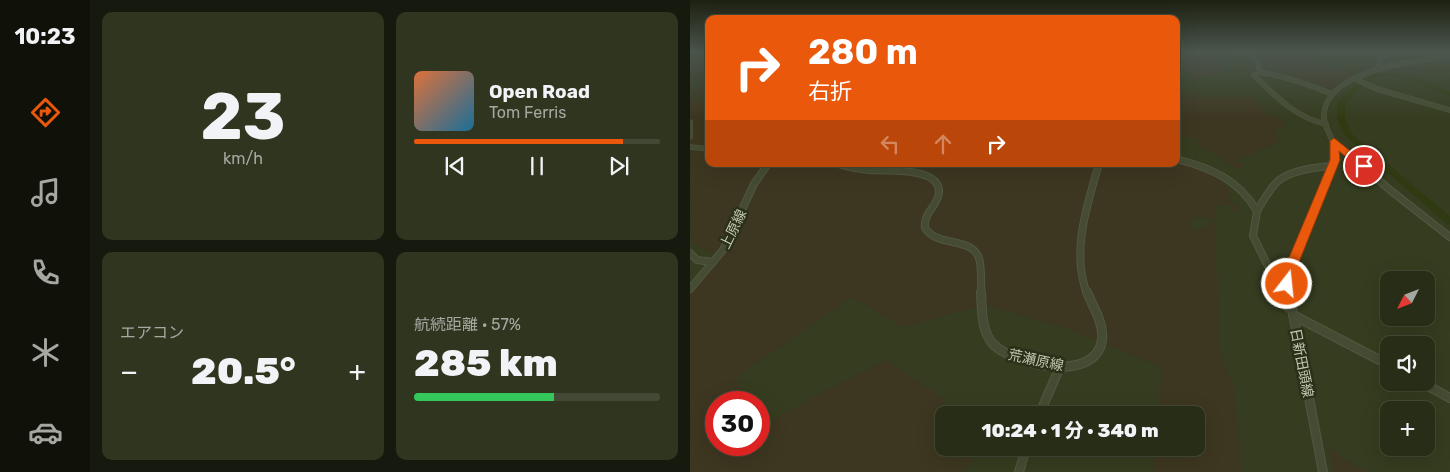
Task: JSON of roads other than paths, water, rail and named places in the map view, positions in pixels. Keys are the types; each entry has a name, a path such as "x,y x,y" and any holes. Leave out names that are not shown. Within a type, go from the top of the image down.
{"street":[{"path":"1256,74 1254,75 1292,110 1313,122 1326,124 1324,117 1325,106 1332,94 1367,74"},
{"path":"1272,74 1290,77 1296,82 1313,86 1332,94"},
{"path":"1356,79 1377,89 1450,110"},
{"path":"690,122 690,137"},
{"name":"日新田頭線","path":"1323,472 1287,284 1289,272 1333,166 1336,152 1334,141 1326,124"},
{"path":"1334,141 1390,190 1450,237"},
{"path":"690,148 705,149"},
{"path":"1180,160 1204,166 1219,173 1249,198 1257,210"},
{"path":"1333,166 1289,175 1279,180 1257,210 1253,236 1293,315 1380,360"},
{"name":"上原線","path":"690,289 723,250 754,184 766,167"},
{"name":"荒瀬原線","path":"852,167 918,172 935,183 939,191 938,196 926,218 925,229 931,237 970,248 976,252 980,262 981,315 990,342 1000,352 1011,357 1060,367 1081,366 1093,359 1100,348 1102,339 1100,325 1086,288 1081,263 1082,240 1098,167"},
{"path":"690,253 697,260 713,262"},
{"path":"1043,406 1060,367"},
{"path":"1435,390 1450,398"},
{"path":"1019,472 1024,456"}],"waterway":[{"path":"1281,74 1296,79"},
{"path":"1385,74 1414,80 1450,94"},
{"path":"1385,74 1368,79 1341,103 1341,118 1348,135 1450,221"},
{"path":"1180,82 1223,84 1232,83 1252,75"}]}
